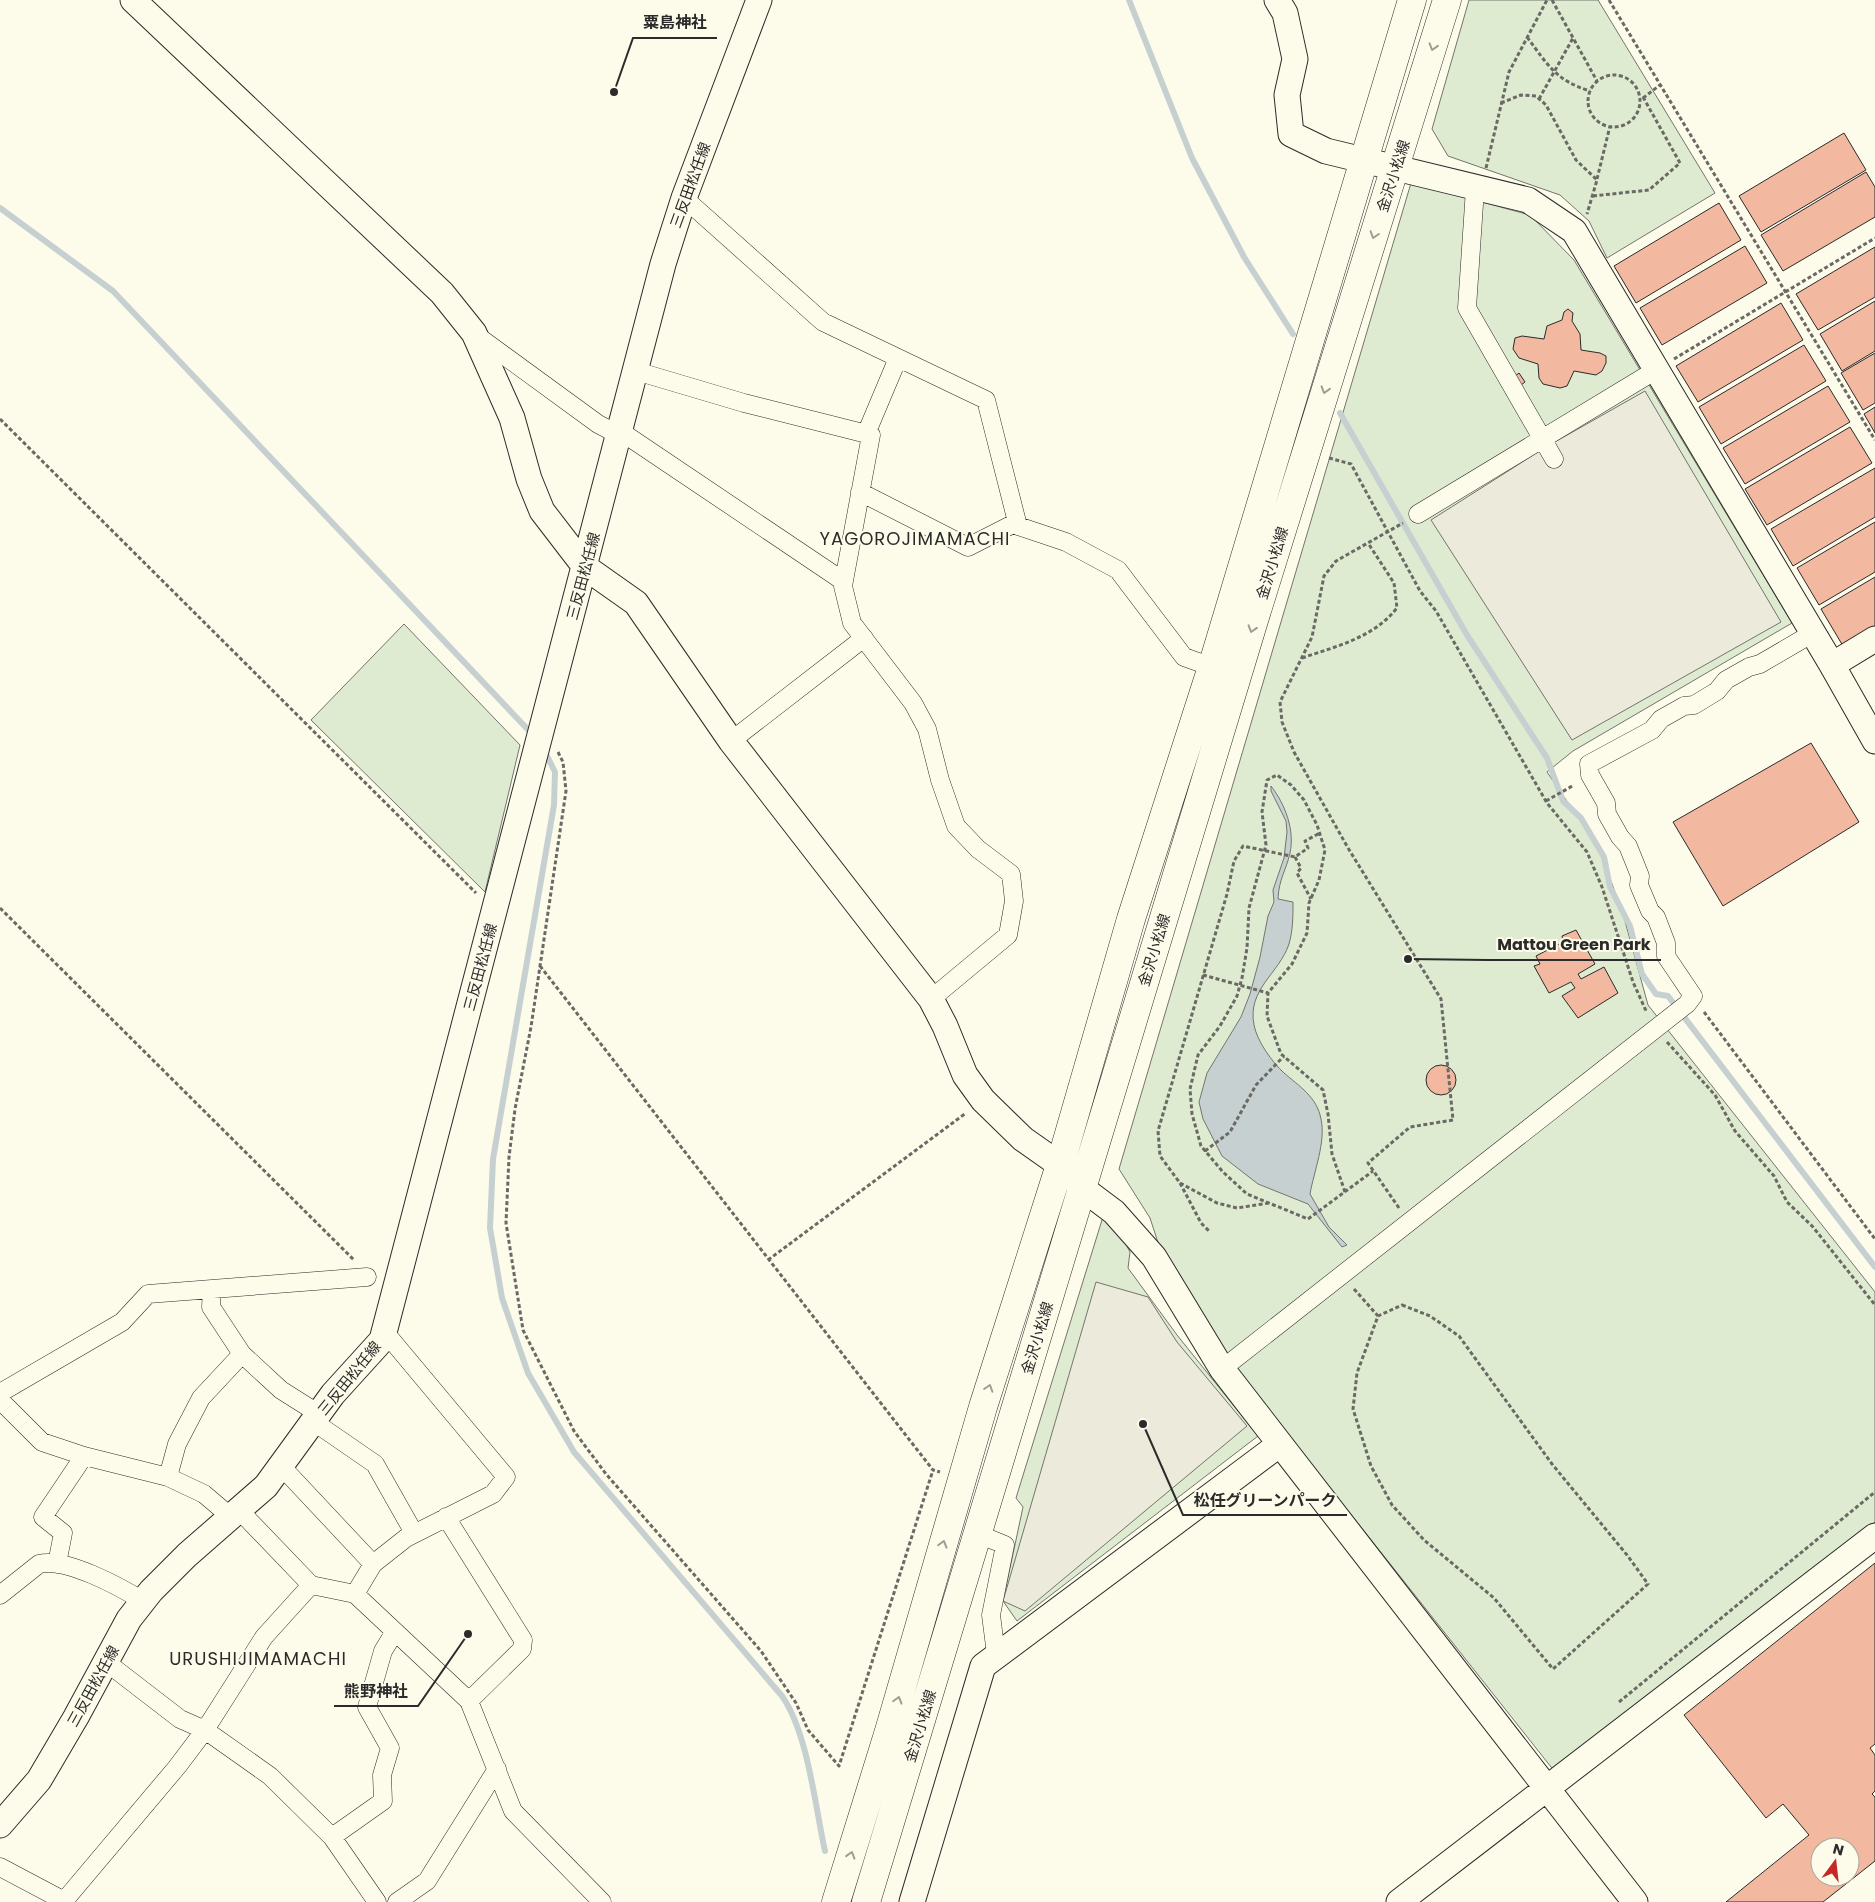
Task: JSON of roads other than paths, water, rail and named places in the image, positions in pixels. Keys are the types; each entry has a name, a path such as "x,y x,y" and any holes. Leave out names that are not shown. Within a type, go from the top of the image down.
{"main road":[{"name":"金沢小松線","path":"836,1902 889,1731 961,1480 1060,1165 1131,919 1212,667 1366,160 1412,0"},
{"name":"金沢小松線","path":"866,1902 1082,1188 1447,0"}],"street":[{"path":"133,0 442,293 474,333 512,418 529,479 542,511 585,567 636,603 731,741 931,999 945,1026 965,1075 983,1100 1023,1140 1060,1165 1082,1188 1114,1212 1154,1257 1222,1369 1635,1902"},
{"name":"三反田松任線","path":"0,1825 39,1780 129,1619 143,1601 187,1554 266,1486 282,1467 333,1394 382,1340 663,264 684,198 759,0"},
{"path":"1277,0 1285,13 1294,59 1287,95 1291,134 1326,151 1478,190 1528,200 1574,231 1832,665 1875,741"},
{"path":"1478,190 1467,308 1554,459"},
{"path":"684,198 823,322 986,400 1018,526 1066,542 1118,570 1184,657 1212,667"},
{"path":"474,333 598,424 620,433 843,581"},
{"path":"866,434 898,358"},
{"path":"636,370 744,403 871,435 843,581 852,623 913,703 927,729 940,780 956,826 978,849 1011,874 1014,901 1008,936 931,999"},
{"path":"1418,514 1656,370"},
{"path":"860,492 968,547 1017,522"},
{"path":"1222,1369 1689,1001 1666,956 1666,942 1656,917 1650,911 1639,885 1640,876 1628,846 1620,837 1607,814 1606,803 1590,775 1589,764 1652,730 1661,719 1684,706 1694,705 1717,691 1726,680 1750,666 1760,664 1813,633"},
{"path":"731,741 864,638"},
{"path":"1832,665 1875,640"},
{"path":"0,1393 122,1322 148,1294 367,1277"},
{"path":"212,1290 211,1306 242,1354 281,1390 375,1464 414,1533"},
{"path":"354,1594 374,1564 414,1533 493,1494 506,1477 384,1331"},
{"path":"168,1477 177,1444 201,1398 242,1354"},
{"path":"0,1400 42,1442 84,1456 168,1477 204,1494 235,1514 311,1585 354,1594 394,1633 469,1700 513,1811 602,1902"},
{"path":"912,1902 983,1666 996,1654 1280,1444"},
{"path":"57,1564 63,1533 43,1517 84,1456"},
{"path":"282,1467 374,1564"},
{"path":"446,1517 523,1640 522,1649 469,1700"},
{"path":"978,1534 1005,1544 991,1615 996,1654"},
{"path":"1399,1902 1875,1536"},
{"path":"0,1595 40,1564 47,1562 112,1582 143,1601"},
{"path":"0,1867 65,1901 205,1730 264,1637 311,1585"},
{"path":"332,1837 383,1801 382,1775 390,1748 367,1706 383,1650 394,1633"},
{"path":"106,1662 180,1719 205,1730 270,1776 332,1837 377,1902"},
{"path":"397,1902 427,1881 497,1769"}],"waterway":[{"path":"1129,0 1192,158 1244,257 1293,334"},
{"path":"0,208 113,291 534,736"},
{"path":"1340,413 1467,635 1547,758 1563,801 1581,818 1604,857 1610,887 1630,926 1642,974 1656,994 1668,996 1875,1267"},
{"path":"543,748 555,772 554,805 493,1159 490,1228 502,1298 528,1373 574,1452 782,1696 791,1711 804,1749 825,1851"}],"place":[{"name":"粟島神社","path":"614,92"},
{"name":"Mattou Green Park","path":"1408,959"},
{"name":"松任グリーンパーク","path":"1143,1424"},
{"name":"熊野神社","path":"468,1634"}],"district":[{"name":"YAGOROJIMAMACHI","path":"915,538"},
{"name":"URUSHIJIMAMACHI","path":"258,1658"}]}
